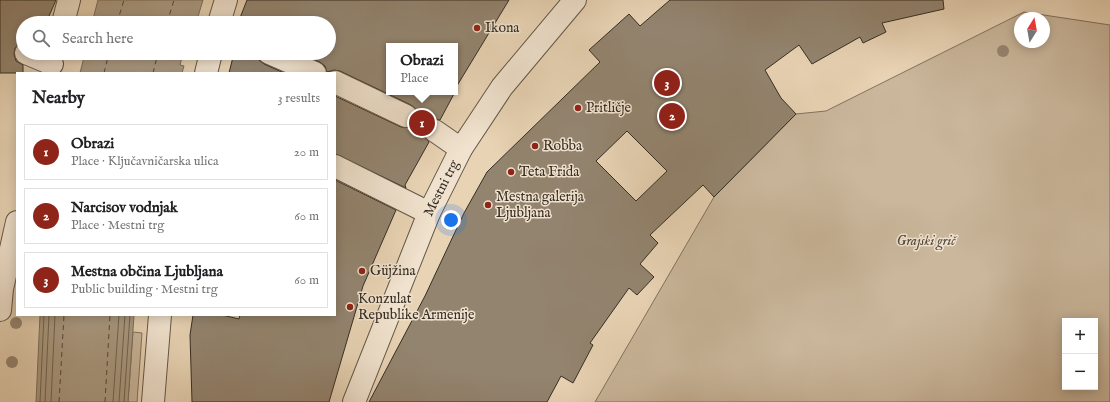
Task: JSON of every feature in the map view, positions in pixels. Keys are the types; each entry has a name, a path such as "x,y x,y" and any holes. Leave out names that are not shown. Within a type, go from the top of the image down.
{"street":[{"path":"65,16 69,0"},
{"path":"221,16 226,0"},
{"name":"Mestni trg","path":"354,402 429,213 460,149 502,87 575,0"},
{"path":"43,60 53,64"},
{"path":"206,72 209,60"},
{"path":"285,60 313,72"},
{"path":"336,82 406,116"},
{"path":"435,131 460,149"},
{"path":"336,166 429,213"},
{"path":"1,296 16,227"},
{"path":"153,402 160,316"}],"green space":[{"name":"Grajski grič","path":"1050,16 1110,25 1110,402 595,402 714,197 796,114 826,111 1014,17 1014,48 1050,48"},
{"path":"133,332 142,333 137,402 128,402"}],"water":[{"path":"98,0 203,0 198,16 94,16"},
{"path":"83,60 181,60 180,65 184,66 182,72 80,72"},
{"path":"40,316 134,316 128,402 36,402"}],"building":[{"path":"0,0 56,0 49,16 16,16 16,47 14,54 16,61 23,65 23,72 0,73"},
{"path":"247,0 509,0 458,84 458,43 386,43 386,93 340,71 334,70 327,72 325,66 316,60 336,60 336,16 241,16"},
{"path":"670,0 943,0 944,9 882,23 886,32 863,43 860,37 812,64 799,45 765,70 781,98 796,114 714,197 703,185 650,235 658,243 640,264 654,277 637,295 629,288 590,343 593,345 573,383 561,376 547,402 369,402 425,296 464,213 487,172 600,62 589,50 629,14 640,26","holes":["627,131 667,171 636,201 596,161"]},
{"path":"232,60 259,60 264,64 282,72 229,72"},
{"path":"390,95 453,95 440,120 430,120 425,124 423,130 424,136 429,142 405,185 406,188 336,154 336,96 401,127 407,128 413,126 417,121 418,115 416,109"},
{"path":"336,180 396,210 363,286 329,402 192,402 190,335 193,316 226,316 239,319 240,316 336,316"}],"ferry route":[{"path":"119,16 124,0"},
{"path":"169,16 174,0"},
{"path":"104,72 107,60"},
{"path":"153,72 156,60"},
{"path":"59,402 64,316"},
{"path":"105,402 110,316"}],"tunnel":[{"path":"406,116 435,131"}],"place":[{"name":"Ikona","path":"477,28"},
{"name":"Mestna občina Ljubljana","path":"667,83"},
{"name":"Pritličje","path":"578,108"},
{"name":"Narcisov vodnjak","path":"672,116"},
{"name":"Obrazi","path":"422,123"},
{"name":"Robba","path":"535,146"},
{"name":"Teta Frida","path":"511,172"},
{"name":"Mestna galerija Ljubljana","path":"488,205"},
{"name":"Güjžina","path":"362,271"},
{"name":"Konzulat Republike Armenije","path":"350,307"}]}
